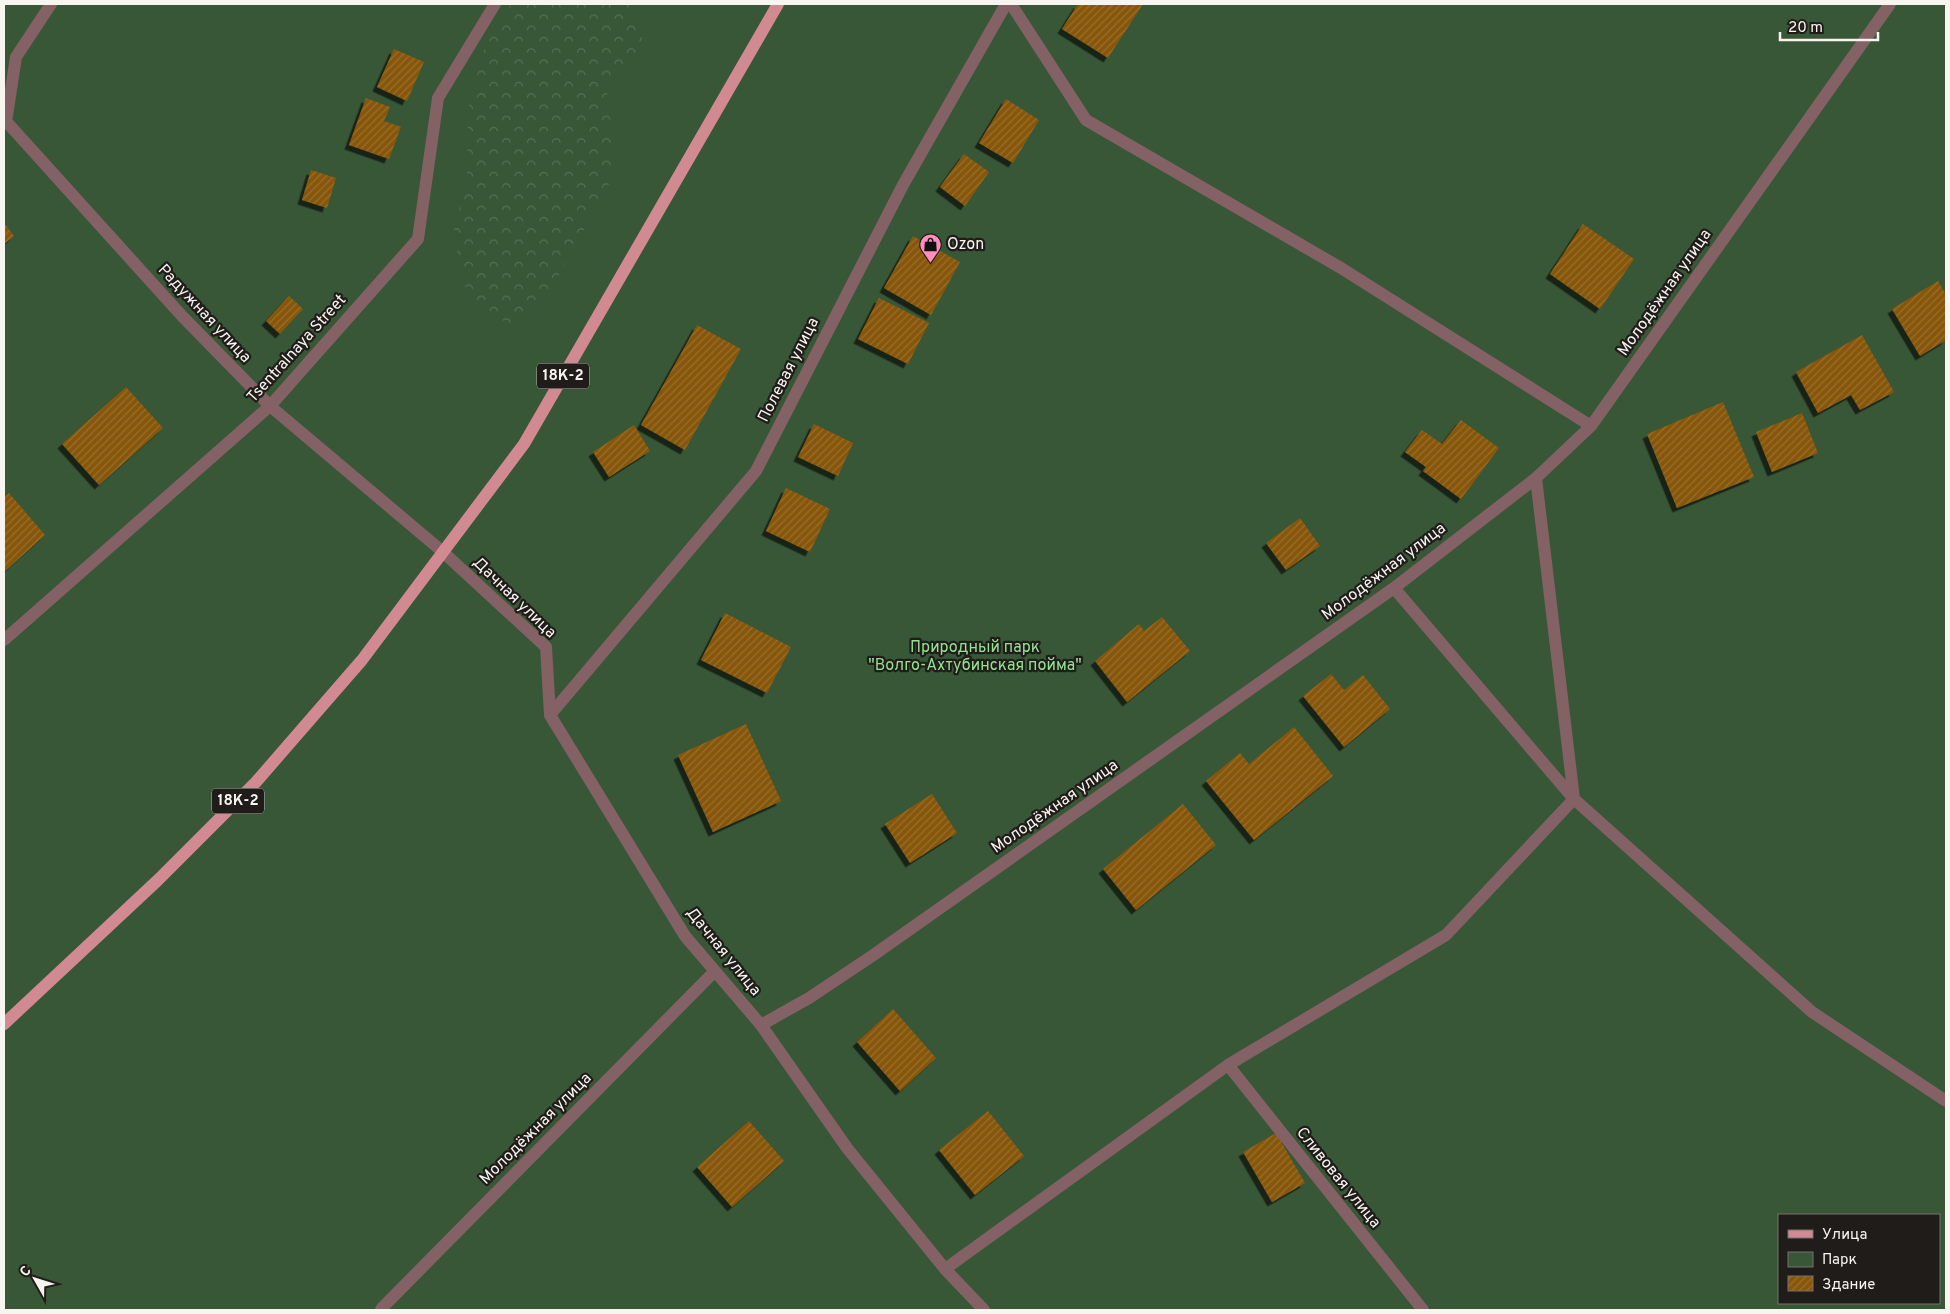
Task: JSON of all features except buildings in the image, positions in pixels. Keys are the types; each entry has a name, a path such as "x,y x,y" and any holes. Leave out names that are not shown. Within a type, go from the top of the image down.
{"main road":[{"name":"18К-2","path":"4,1024 158,880 256,782 362,660 524,444 778,4"}],"street":[{"path":"4,121 16,57 51,4"},
{"name":"Tsentralnaya Street","path":"4,640 270,406 418,239 438,98 495,4"},
{"name":"Полевая улица","path":"550,715 756,471 903,186 1006,4"},
{"path":"1011,4 1086,120 1340,268 1591,426"},
{"name":"Молодёжная улица","path":"761,1025 808,998 872,956 1394,588 1536,478 1591,426 1890,4"},
{"name":"Радужная улица","path":"4,121 182,316 270,406 443,552"},
{"path":"1536,478 1574,799"},
{"name":"Дачная улица","path":"443,552 546,647 550,715 685,936 761,1025 847,1148 945,1269 984,1310"},
{"path":"1394,588 1574,799 1812,1012 1946,1101"},
{"path":"945,1269 1228,1065 1446,934 1574,799"},
{"name":"Молодёжная улица","path":"378,1310 715,971"},
{"name":"Сливовая улица","path":"1228,1065 1423,1310"}],"green space":[{"name":"Природный парк \"Волго-Ахтубинская пойма\"","path":"4,4 1946,4 1946,1310 4,1310"},
{"path":"511,4 631,4 645,46 607,92 616,171 554,285 516,330 467,294 453,234 467,175 468,109 486,42"}],"place":[{"name":"Ozon","path":"931,264"}]}
